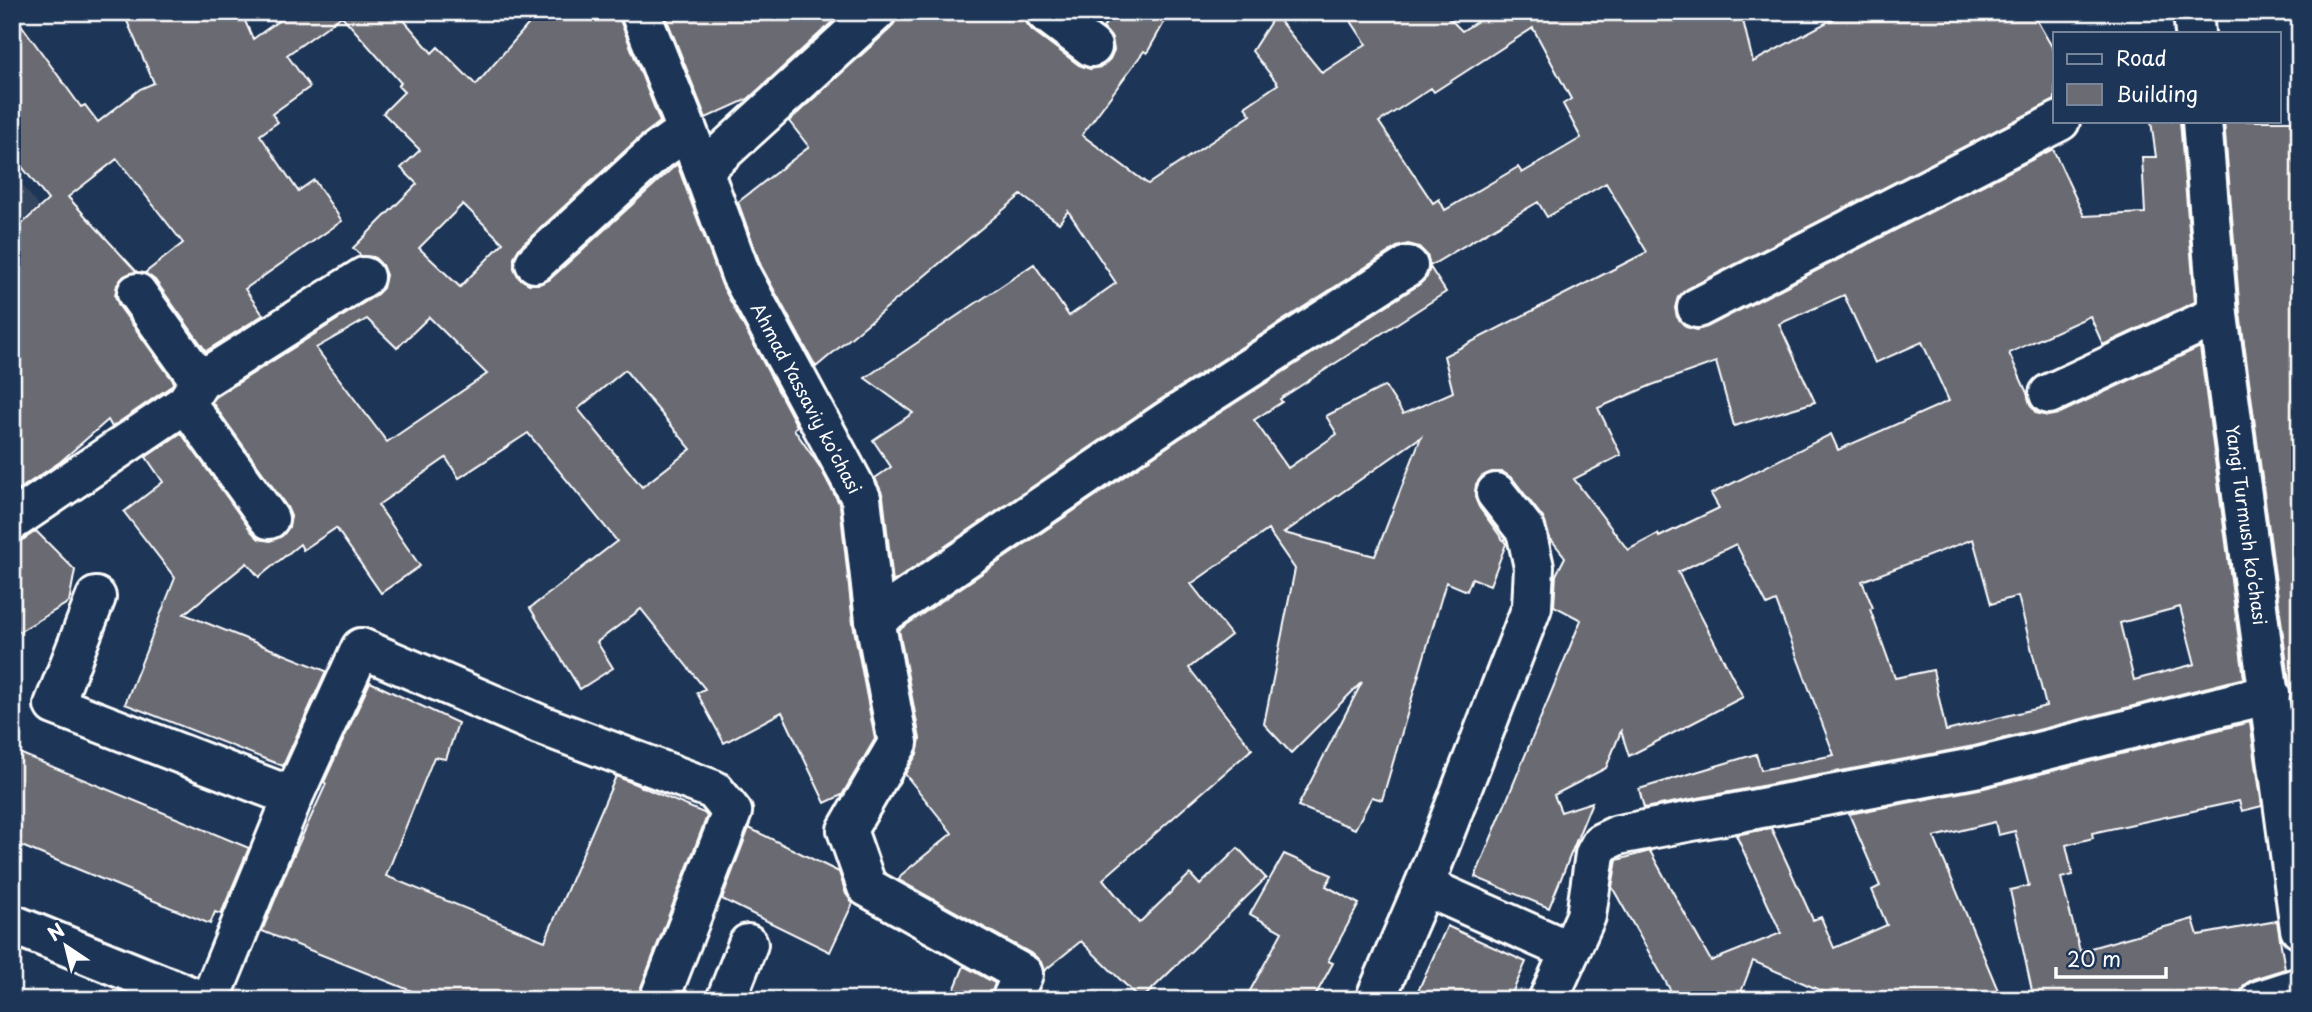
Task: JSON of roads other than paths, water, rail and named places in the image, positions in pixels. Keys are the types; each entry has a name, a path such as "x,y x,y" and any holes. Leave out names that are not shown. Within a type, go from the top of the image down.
{"street":[{"name":"Ahmad Yassaviy ko'chasi","path":"640,12 704,170 741,275 861,498 874,620 898,744 847,830 867,887 1023,974 1011,1000"},
{"path":"704,170 876,12"},
{"path":"1045,12 1092,47"},
{"path":"2193,12 2195,32"},
{"path":"1697,308 2058,122"},
{"name":"Yangi Turmush koʻchasi","path":"2202,122 2218,315 2300,929"},
{"path":"535,263 655,153 687,130"},
{"path":"874,620 1167,421 1408,266"},
{"path":"12,521 193,392 364,277"},
{"path":"137,293 269,519"},
{"path":"2049,394 2218,315"},
{"path":"1375,1000 1424,886 1532,607 1534,567 1526,531 1496,493"},
{"path":"96,597 54,705 293,797"},
{"path":"210,1000 293,797 361,648 541,725 714,790 732,812 659,1000"},
{"path":"1548,1000 1586,916 1595,855 1601,843 1618,835 1979,767 2270,694"},
{"path":"1424,886 1570,951"},
{"path":"12,924 178,996"},
{"path":"726,1000 748,944"},
{"path":"2260,1000 2300,987"}]}
